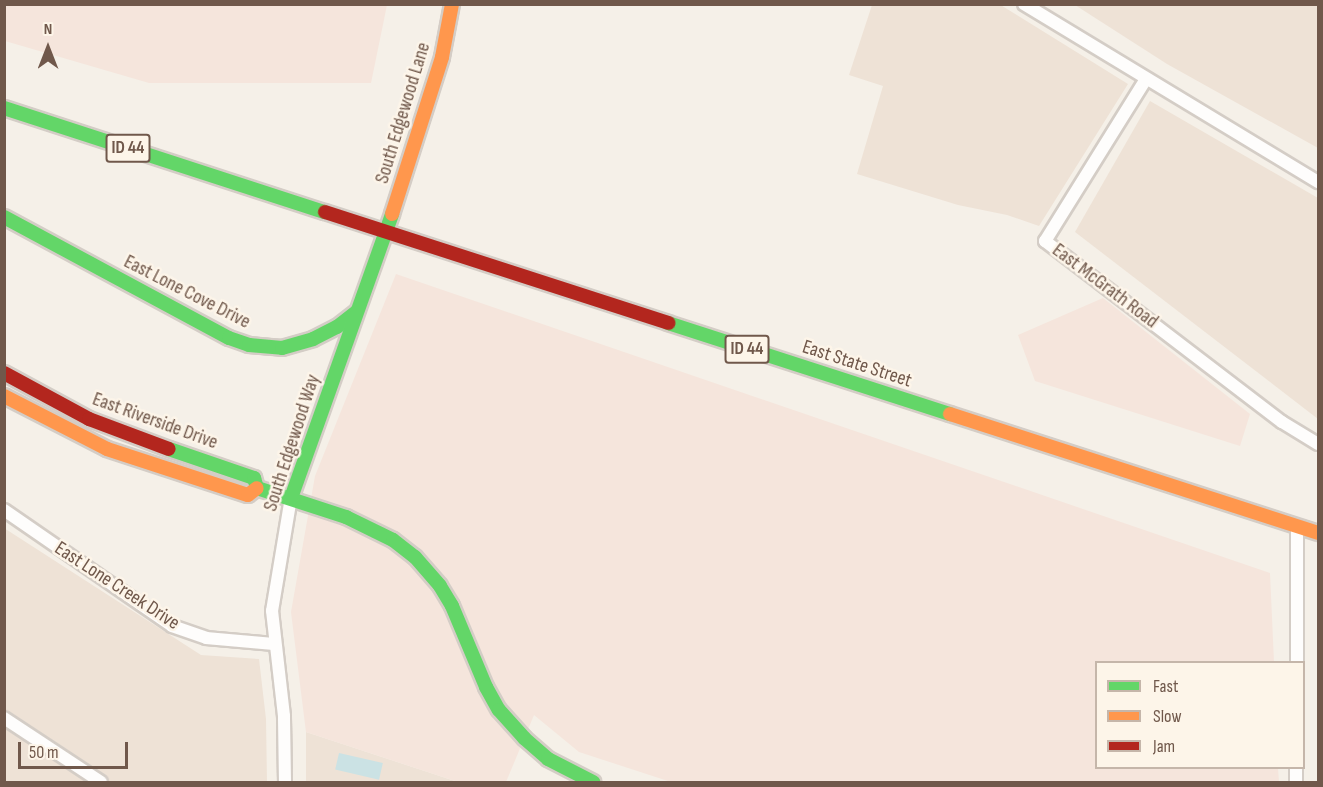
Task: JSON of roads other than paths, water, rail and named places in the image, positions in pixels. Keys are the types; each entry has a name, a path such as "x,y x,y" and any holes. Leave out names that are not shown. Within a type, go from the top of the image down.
{"main road":[{"name":"South Edgewood Lane","path":"384,230 432,94 452,4"},
{"name":"ID 44","path":"4,108 384,230"},
{"name":"East Lone Cove Drive","path":"4,217 229,338 249,345 282,348 313,339 338,327 357,311"},
{"name":"South Edgewood Way","path":"291,498 384,230"},
{"name":"East State Street","path":"384,230 1318,533"},
{"name":"East Riverside Drive","path":"4,373 107,427 254,478 256,488"},
{"name":"East Riverside Drive","path":"4,396 107,449 248,495 256,488"},
{"name":"East Riverside Drive","path":"256,488 346,517 393,540 415,557 440,586 452,606 486,687 499,710 524,738 548,759 593,783"}],"street":[{"path":"1023,4 1043,10 1146,78 1318,182"},
{"name":"East McGrath Road","path":"1146,78 1045,241 1282,422 1318,444"},
{"name":"South Edgewood Way","path":"285,783 284,716 274,644 272,610 291,498"},
{"name":"East Lone Creek Drive","path":"4,510 172,626 207,638 274,644"},
{"path":"1297,525 1297,661"},
{"path":"4,718 101,783"}],"water":[{"path":"339,753 383,763 379,780 335,770"}]}
